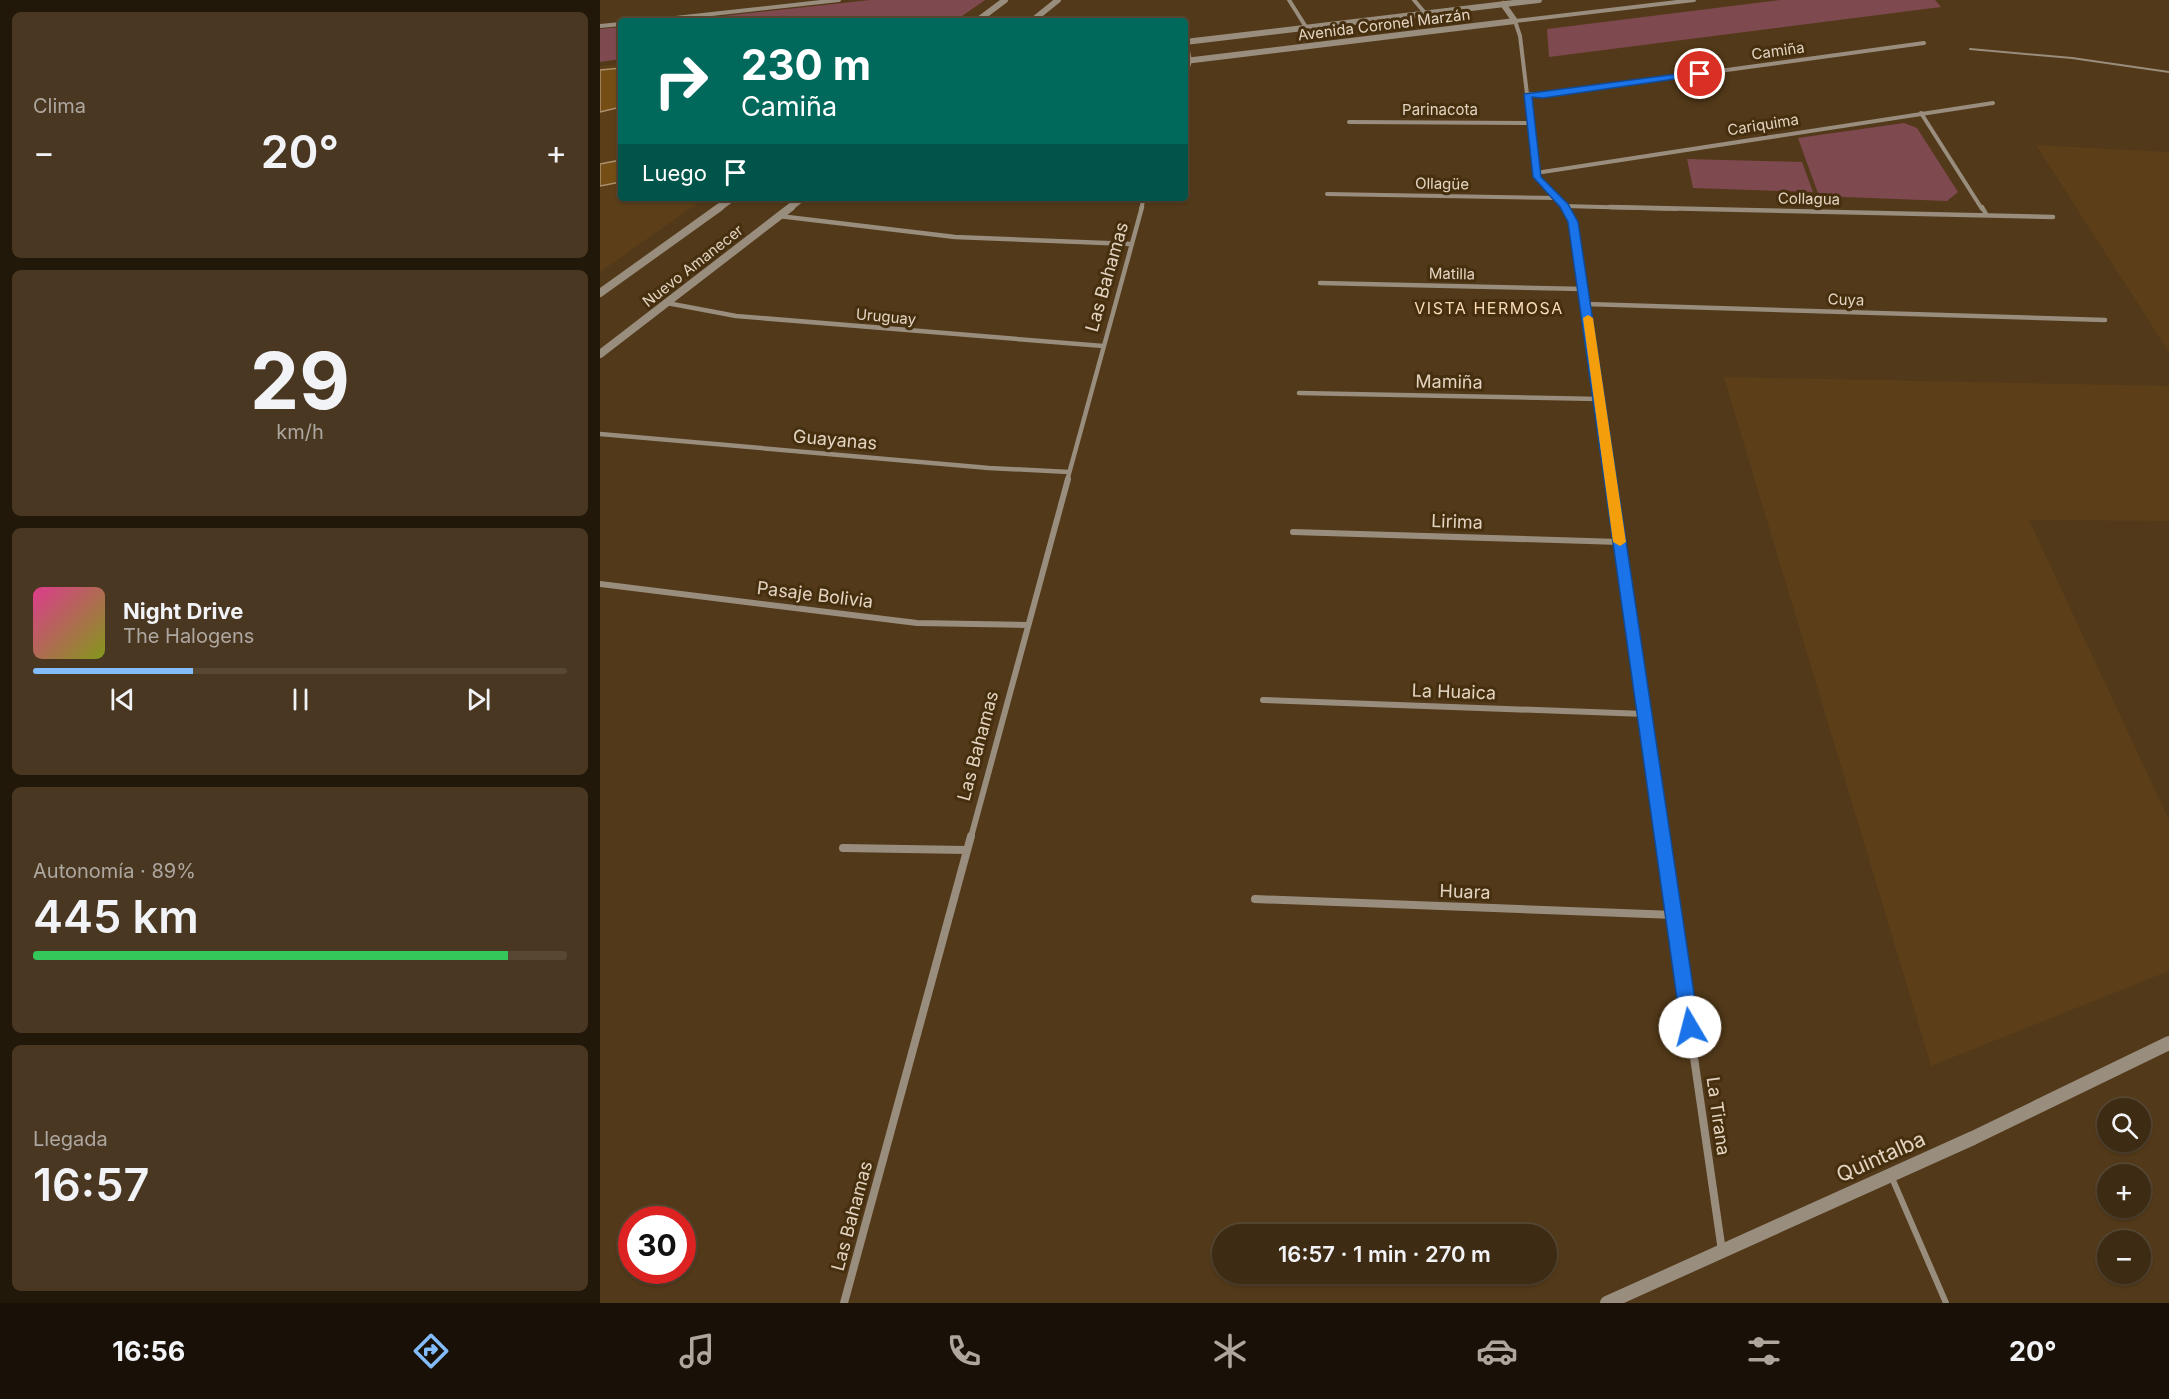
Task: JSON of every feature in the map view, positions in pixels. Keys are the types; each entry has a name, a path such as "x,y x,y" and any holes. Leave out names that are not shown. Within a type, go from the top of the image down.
{"street":[{"path":"772,0 772,7"},
{"path":"675,18 839,0"},
{"path":"981,18 1005,0"},
{"path":"1036,18 1058,0"},
{"path":"1289,0 1306,27"},
{"path":"1414,0 1425,14"},
{"name":"Avenida Coronel Marzán","path":"1188,41 1539,0"},
{"name":"Avenida Coronel Marzán","path":"1188,61 1694,0"},
{"path":"1503,4 1515,21 1520,36 1536,173"},
{"path":"600,26 618,24"},
{"name":"Camiña","path":"1528,94 1543,95 1924,43"},
{"name":"Cariquima","path":"1536,173 1993,103"},
{"path":"1921,113 1986,214"},
{"name":"Parinacota","path":"1349,122 1531,123"},
{"name":"La Tirana","path":"1536,173 1541,184 1564,206 1573,222 1722,1251"},
{"name":"Ollagüe","path":"1327,194 1557,198"},
{"path":"600,293 729,201"},
{"name":"Nuevo Amanecer","path":"600,354 799,201"},
{"name":"Las Bahamas","path":"844,1303 1143,201"},
{"name":"Collagua","path":"1564,206 2054,217"},
{"path":"779,216 861,229 1063,243 1131,244"},
{"name":"Matilla","path":"1320,283 1583,289"},
{"name":"Uruguay","path":"667,303 736,316 1103,346"},
{"name":"Cuya","path":"1586,303 2105,320"},
{"name":"Mamiña","path":"1299,393 1599,399"},
{"name":"Guayanas","path":"600,434 977,467 1069,472"},
{"name":"Lirima","path":"1293,532 1620,542"},
{"name":"Pasaje Bolivia","path":"600,584 917,623 1027,625"},
{"name":"La Huaica","path":"1263,700 1645,714"},
{"path":"843,848 966,850"},
{"name":"Huara","path":"1255,899 1674,915"},
{"name":"Quintalba","path":"1607,1303 1891,1175 2169,1043"}],"lane":[{"path":"1970,49 2084,59 2169,72"},
{"path":"1891,1175 1946,1303"}],"shaded area":[{"path":"870,0 985,0 959,18 705,18"},
{"path":"1780,0 1935,0 1941,7 1549,57 1547,29"},
{"path":"618,27 618,59 600,62 600,29"},
{"path":"618,64 618,201 701,201 600,272 600,66"},
{"path":"1904,123 1917,128 1958,192 1947,201 1819,196 1798,138"},
{"path":"2036,145 2169,152 2169,352"},
{"path":"1687,159 1802,162 1813,192 1693,188"},
{"path":"1724,377 2169,386 2169,521 2029,520 2169,820 2169,971 1931,1066"}],"building":[{"path":"618,68 618,108 600,112 600,70"},
{"path":"618,161 618,183 600,186 600,164"}],"slow traffic":[{"path":"1588,318 1620,542"}],"district":[{"name":"VISTA HERMOSA","path":"1489,308"}],"route":[{"path":"1690,1027 1573,222 1564,206 1541,184 1537,177 1528,94 1543,95 1700,74"}]}
